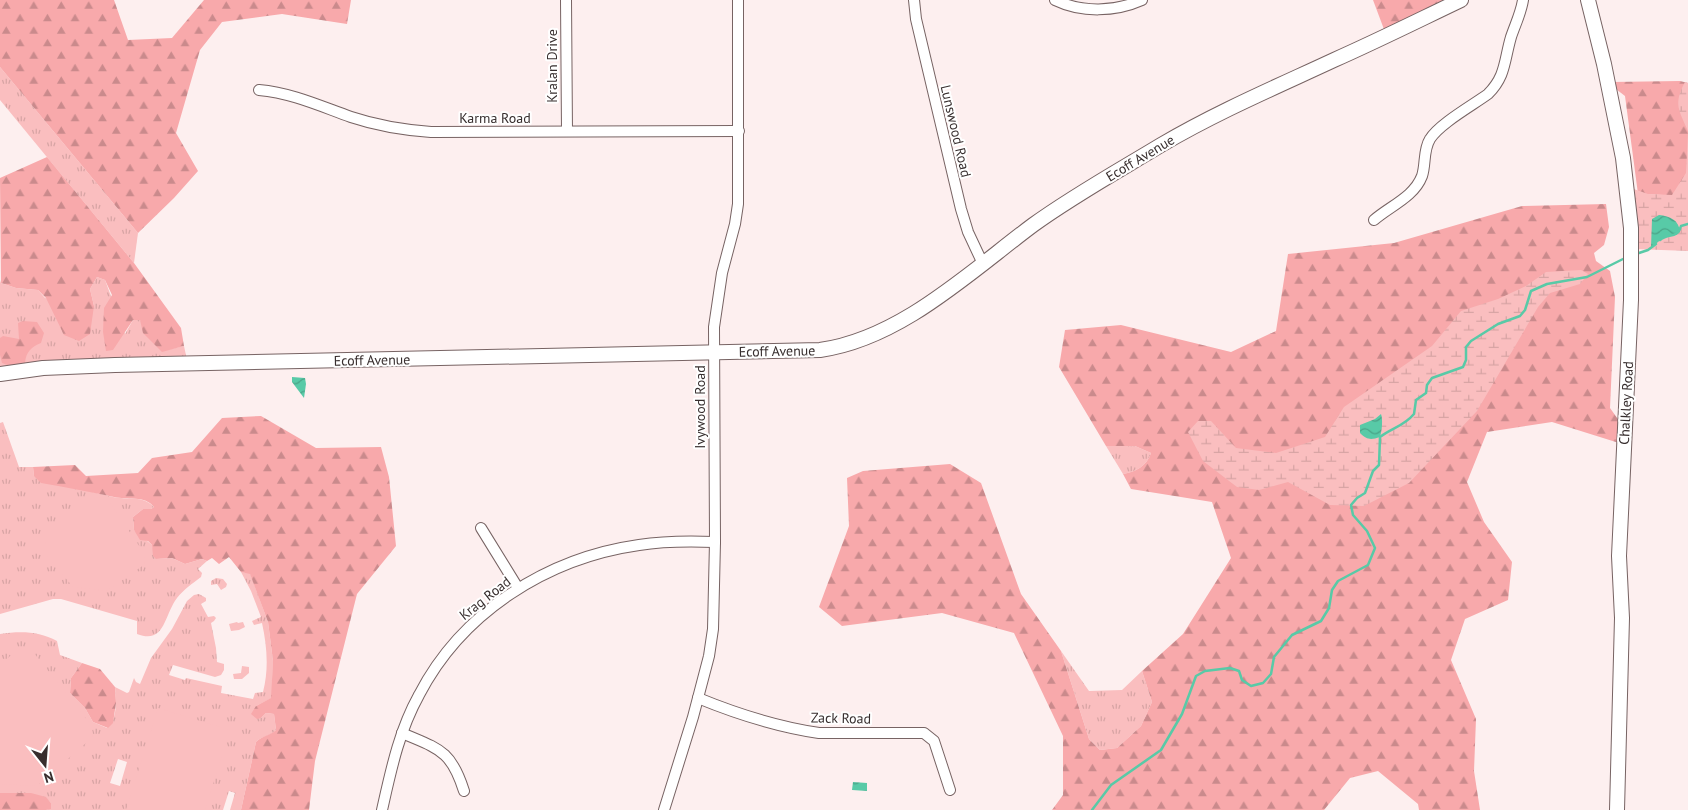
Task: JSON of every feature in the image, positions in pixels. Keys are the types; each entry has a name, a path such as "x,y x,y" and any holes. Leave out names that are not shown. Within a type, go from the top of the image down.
{"street":[{"name":"Kralan Drive","path":"566,0 567,131"},
{"name":"Ivywood Road","path":"664,810 698,698 709,656 713,629 715,542 713,353 717,300 738,204 738,0"},
{"name":"Lunswood Road","path":"914,0 918,28 961,209 968,232 983,264"},
{"path":"1055,0 1073,7 1103,10 1118,8 1142,0"},
{"name":"Ecoff Avenue","path":"0,374 43,368 122,365 820,350 852,344 868,338 906,317 944,293 1033,225 1192,127 1230,107 1461,0"},
{"path":"1374,220 1410,194 1417,186 1424,167 1426,148 1436,132 1496,87 1505,68 1511,38 1523,0"},
{"name":"Chalkley Road","path":"1588,0 1604,64 1623,158 1631,228 1631,300 1619,556 1622,618 1618,810"},
{"name":"Karma Road","path":"259,90 292,95 370,123 412,131 739,131"},
{"path":"480,528 518,588"},
{"name":"Krag Road","path":"382,810 394,758 402,733 418,696 444,654 475,621 518,588 562,566 613,550 661,542 715,542"},
{"name":"Zack Road","path":"698,698 758,719 812,732 924,733 934,741 950,790"},
{"path":"402,733 431,745 448,758 458,773 464,792"}],"green space":[{"path":"0,0 114,0 128,40 172,38 204,0 351,0 347,24 282,14 222,22 200,50 176,133 198,171 174,198 138,233 0,67"},
{"path":"1373,0 1452,0 1385,32"},
{"path":"0,67 138,233 134,263 0,100"},
{"path":"1680,81 1688,83 1688,196 1638,194 1625,96 1612,86 1611,82"},
{"path":"1685,82 1688,83 1688,131 1678,102"},
{"path":"1688,133 1688,251 1635,249 1631,188 1648,194 1672,195 1686,173"},
{"path":"47,157 134,263 181,328 184,346 162,352 143,333 140,320 133,320 113,350 106,351 103,332 104,308 112,295 105,280 97,277 90,289 94,306 90,334 79,341 64,335 46,298 38,290 16,288 1,283 0,178"},
{"path":"1606,204 1609,227 1604,245 1594,253 1596,261 1610,271 1615,297 1610,408 1620,422 1619,443 1552,422 1487,432 1467,482 1484,522 1512,562 1508,600 1465,619 1451,660 1476,719 1474,771 1480,810 1419,810 1418,804 1378,771 1350,778 1324,810 1052,810 1063,795 1063,736 1014,633 942,613 842,626 819,607 849,526 847,478 863,471 950,464 981,483 1021,594 1061,651 1089,739 1100,750 1117,748 1141,726 1152,702 1142,671 1183,634 1231,558 1212,502 1131,489 1123,474 1140,468 1147,461 1151,453 1135,446 1106,446 1059,367 1065,330 1121,325 1231,352 1276,331 1288,254 1394,243 1522,206"},
{"path":"1581,270 1588,274 1580,284 1550,293 1538,307 1477,411 1409,483 1364,506 1330,505 1288,482 1259,490 1237,487 1203,461 1188,432 1198,421 1211,421 1236,448 1276,453 1325,437 1344,407 1432,346 1461,311 1498,299 1526,286 1546,272"},
{"path":"97,277 105,280 125,334 133,320 140,320 162,351 184,346 187,360 0,369 0,280 1,283 16,288 38,290 45,298 94,306 90,289"},
{"path":"23,321 37,322 44,333 41,343 30,350 25,363 10,366 2,363 0,338 3,336 19,339 18,323"},
{"path":"261,416 316,448 381,447 389,477 396,546 357,594 315,761 309,810 241,810 256,742 276,730 274,714 266,713 257,719 251,714 256,706 271,698 273,661 268,622 250,574 241,572 229,557 219,564 212,558 207,561 202,559 185,564 172,558 156,559 153,556 152,545 148,541 140,540 134,530 133,517 143,509 154,507 150,503 141,499 114,497 41,483 34,476 33,467 75,465 86,476 138,473 152,458 192,452 222,418"},
{"path":"3,422 19,467 33,467 34,476 84,490 150,503 154,507 143,509 133,517 134,530 152,545 156,559 172,558 185,564 202,559 207,561 198,569 202,573 201,577 185,589 177,598 159,632 146,636 137,634 137,621 61,599 53,599 0,614 0,423"},
{"path":"1106,446 1135,446 1151,453 1147,461 1140,468 1123,474"},
{"path":"98,497 108,500 144,553 145,564 107,591 73,587 43,551 46,541 93,499"},
{"path":"241,572 250,573 268,622 273,661 272,698 256,706 261,718 266,713 274,714 276,730 256,742 241,810 230,810 235,793 229,791 223,810 46,810 51,808 51,803 45,797 0,793 0,634 29,633 43,635 57,641 60,655 82,663 71,678 70,693 85,708 93,722 107,728 115,714 115,687 127,693 134,678 140,684 151,658 172,629 187,601 194,595 199,594 206,598 206,601 201,604 208,617 214,616 216,618 211,623 217,662 224,664 224,670 221,675 215,677 173,665 169,675 185,680 186,678 222,686 221,693 253,699 255,693 263,692 267,666 265,640 262,623 254,625 252,621 261,617","holes":["118,759 127,762 120,786 110,783"]},
{"path":"216,578 223,579 227,584 226,587 221,590 217,584 211,585 211,581"},
{"path":"243,622 245,627 231,631 229,624"},
{"path":"20,649 27,649 34,653 92,726 93,737 37,786 0,784 0,666 14,652"},
{"path":"1061,651 1089,691 1122,690 1142,671 1152,702 1141,726 1117,748 1100,750 1089,739"},
{"path":"82,663 100,669 115,687 116,703 113,723 108,728 93,722 85,708 70,693 71,678"},
{"path":"242,666 249,667 249,673 242,679 234,679 233,674 241,673"},
{"path":"158,708 230,730 205,810 126,810"},
{"path":"0,793 31,793 46,797 51,803 51,809 0,810"}],"water":[{"path":"1659,215 1673,219 1678,224 1680,232 1676,235 1665,236 1651,248 1652,219"},
{"path":"292,377 305,378 304,398 292,382"},
{"path":"1381,414 1380,437 1369,439 1360,433 1360,425 1375,419"},
{"path":"853,782 867,783 867,791 852,790"}],"waterway":[{"path":"1660,240 1677,233 1681,226 1688,224"},
{"path":"1639,253 1648,250 1656,244"},
{"path":"1092,810 1111,785 1161,750 1182,714 1196,676 1205,671 1230,668 1239,671 1242,680 1251,686 1263,683 1271,674 1274,657 1292,635 1321,621 1329,608 1332,590 1338,581 1368,565 1375,548 1367,531 1353,515 1351,505 1365,493 1373,471 1379,465 1380,437 1414,414 1416,400 1426,393 1427,385 1432,378 1463,367 1466,360 1466,347 1471,341 1498,324 1520,316 1525,310 1531,291 1547,284 1587,277 1623,259"}]}
